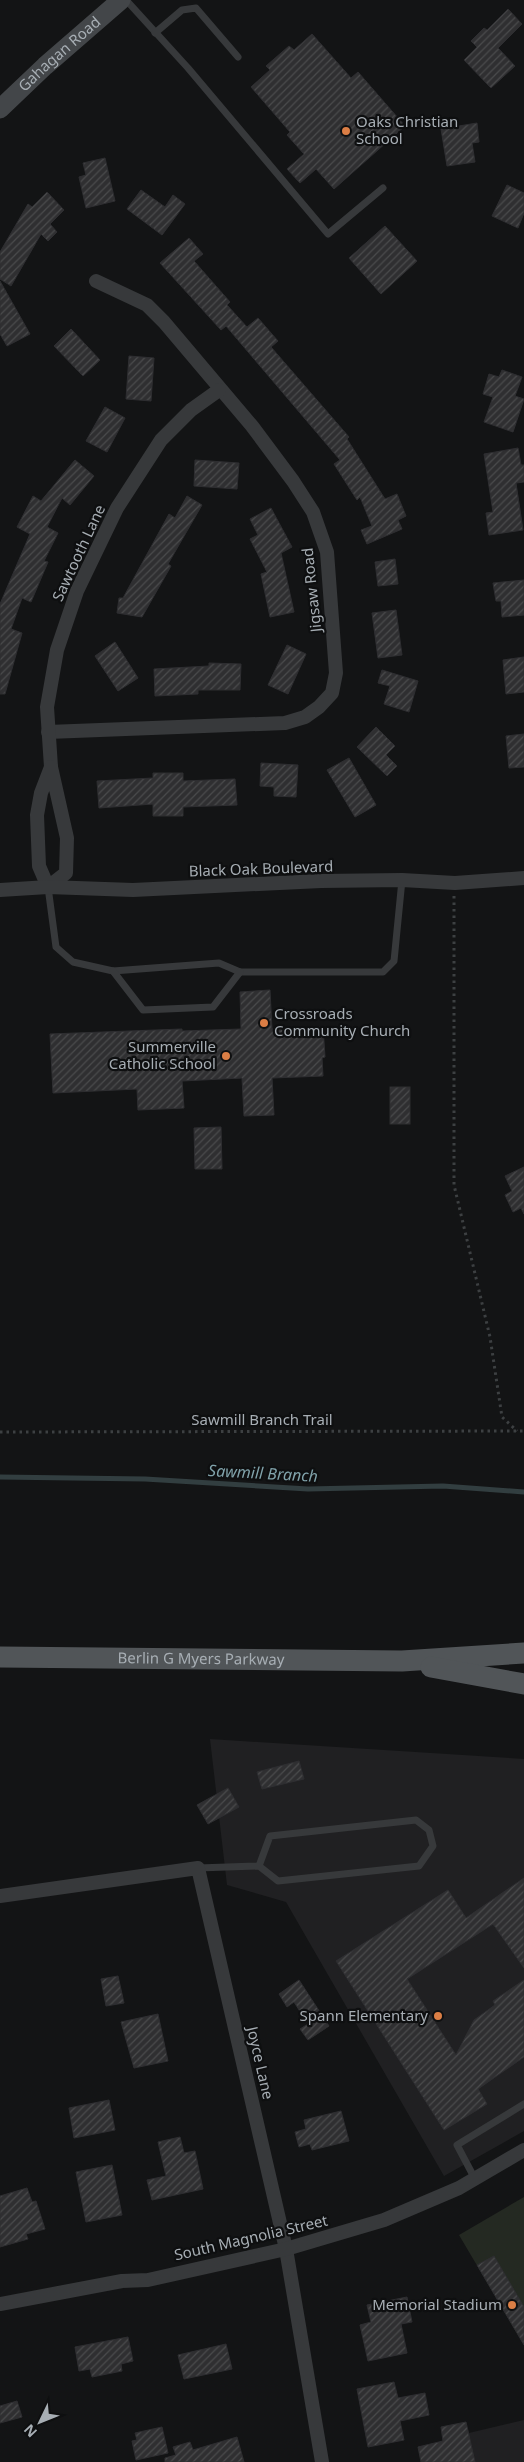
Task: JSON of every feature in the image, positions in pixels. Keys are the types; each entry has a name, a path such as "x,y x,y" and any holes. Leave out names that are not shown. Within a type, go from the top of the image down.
{"main road":[{"name":"Berlin G Myers Parkway","path":"0,1657 402,1662 524,1653"},
{"name":"Berlin G Myers Parkway","path":"402,1662 524,1684"}],"street":[{"name":"Gahagan Road","path":"0,109 45,66 121,0"},
{"name":"Jigsaw Road","path":"48,732 285,723 305,717 332,693 336,673 327,552 313,512 293,481 252,426 219,390 164,322 147,305 96,281"},
{"name":"Sawtooth Lane","path":"50,767 41,793 37,815 39,866 48,887 66,872 68,838 50,767 47,707 57,650 77,591 117,508 161,440 191,410 219,390"},
{"name":"Black Oak Boulevard","path":"0,890 48,887 133,890 321,881 402,880 454,883 524,878"},
{"path":"0,1896 198,1868"},
{"name":"Joyce Lane","path":"198,1868 286,2249 322,2462"},
{"name":"South Magnolia Street","path":"0,2304 122,2281 148,2280 286,2249 384,2220 475,2179 524,2150"}],"lane":[{"path":"126,0 188,68 328,234 383,188"},
{"path":"155,33 182,10 196,8 238,56"},
{"path":"48,887 56,947 73,962 112,971 219,963 240,972 383,972 394,961 402,880"},
{"path":"112,971 143,1010 213,1007 240,972"},
{"path":"198,1868 259,1866 278,1881 419,1866 433,1846 429,1830 416,1820 270,1836 259,1866"},
{"path":"475,2179 457,2145 524,2104"}],"path":[{"path":"454,883 454,1186 490,1337 502,1417 517,1432"},
{"name":"Sawmill Branch Trail","path":"0,1432 524,1431"}],"shaded area":[{"name":"Spann Elementary","path":"210,1739 524,1759 524,2131 444,2176 286,1902 227,1885"},
{"name":"Memorial Stadium","path":"524,2197 524,2345 459,2235"},
{"path":"524,2420 524,2462 462,2462 452,2437"}],"building":[{"path":"508,9 522,24 498,48 515,66 491,88 464,60 477,47 471,41 484,28 487,30"},
{"path":"312,34 351,78 358,72 405,126 334,189 316,169 300,183 287,169 304,154 287,135 290,132 251,87 270,70 266,66 289,46 294,50"},
{"path":"477,123 479,142 472,143 475,162 447,166 441,129"},
{"path":"105,158 115,201 86,208 79,177 86,175 83,163"},
{"path":"507,185 524,193 524,213 518,228 492,216"},
{"path":"141,190 165,207 173,195 185,204 162,235 127,209"},
{"path":"47,192 64,210 50,224 57,232 48,241 41,234 11,286 0,279 0,252 28,204 32,207"},
{"path":"385,226 417,261 381,294 349,258"},
{"path":"189,238 203,254 194,261 230,302 227,305 247,327 258,318 278,341 271,347 349,437 347,439 385,499 397,494 406,516 398,520 402,529 367,544 361,530 372,526 360,497 357,500 334,464 340,460 226,326 221,330 160,263"},
{"path":"0,281 30,334 7,346 0,334"},
{"path":"71,329 100,360 83,376 54,346"},
{"path":"129,356 154,358 151,401 126,399"},
{"path":"502,370 522,377 515,396 524,399 513,432 484,422 493,397 483,394 489,374 499,377"},
{"path":"105,407 125,418 107,452 86,441"},
{"path":"518,448 521,465 524,465 524,482 516,483 523,530 489,535 486,513 493,512 484,454"},
{"path":"75,460 94,476 70,505 62,498 47,527 58,533 44,561 48,562 31,602 22,598 11,629 22,633 5,694 0,694 0,604 30,534 17,527 33,496 41,501"},
{"path":"195,460 239,463 237,489 194,486"},
{"path":"187,496 202,505 168,564 171,566 142,617 117,613 119,598 123,598 169,514 175,518"},
{"path":"271,508 292,547 281,553 294,612 270,617 261,574 267,572 250,539 258,535 250,519"},
{"path":"395,559 398,584 378,586 375,562"},
{"path":"524,580 524,615 502,617 501,601 496,601 493,583"},
{"path":"396,610 402,655 378,658 372,613"},
{"path":"115,642 138,678 118,691 95,656"},
{"path":"287,645 306,654 288,694 268,685"},
{"path":"524,657 524,692 506,694 503,660"},
{"path":"209,663 241,664 240,690 198,690 198,694 155,696 154,669 209,666"},
{"path":"382,670 418,681 409,712 384,704 390,686 378,683"},
{"path":"376,727 395,746 386,755 397,766 387,776 357,747"},
{"path":"524,734 524,767 509,768 506,736"},
{"path":"349,758 376,805 355,817 327,770"},
{"path":"261,763 298,765 296,797 274,796 274,787 260,786"},
{"path":"153,773 183,773 183,781 235,779 237,805 183,807 183,816 153,816 153,804 99,808 97,781 153,778"},
{"path":"270,990 272,1029 323,1027 325,1057 322,1058 323,1076 272,1078 274,1115 244,1116 242,1078 182,1081 184,1108 138,1110 137,1089 53,1093 50,1034 182,1029 182,1031 241,1029 240,992"},
{"path":"390,1087 410,1087 410,1124 390,1124"},
{"path":"221,1127 222,1169 195,1169 194,1128"},
{"path":"524,1167 524,1214 521,1208 513,1212 505,1195 512,1191 505,1176"},
{"path":"299,1761 304,1779 262,1789 257,1772"},
{"path":"228,1788 239,1807 208,1824 197,1805"},
{"path":"524,1878 524,1968 493,1924 407,1979 456,2055 474,2020 495,2005 493,2001 524,1980 524,2057 478,2089 487,2104 444,2130 336,1961 448,1890 466,1918"},
{"path":"118,1976 124,2003 106,2006 101,1979"},
{"path":"299,1980 329,2026 308,2040 300,2029 308,2024 294,2002 287,2007 279,1994"},
{"path":"158,2014 168,2061 134,2068 121,2022"},
{"path":"109,2100 115,2130 74,2138 69,2108"},
{"path":"341,2111 349,2141 312,2150 310,2144 299,2147 295,2132 306,2129 304,2120"},
{"path":"180,2137 184,2153 195,2151 203,2189 152,2200 147,2180 166,2176 158,2142"},
{"path":"112,2165 122,2215 86,2222 76,2172"},
{"path":"27,2188 32,2202 36,2201 45,2229 26,2234 28,2239 0,2247 0,2196"},
{"path":"494,2256 524,2307 524,2345 477,2265"},
{"path":"407,2297 412,2322 401,2324 407,2353 368,2361 360,2325 371,2322 367,2305"},
{"path":"128,2337 133,2361 121,2364 122,2371 92,2377 90,2369 79,2371 75,2347"},
{"path":"226,2344 232,2369 184,2379 178,2355"},
{"path":"394,2382 398,2398 425,2393 429,2415 400,2421 404,2440 368,2447 357,2389"},
{"path":"17,2401 22,2417 0,2423 0,2406"},
{"path":"466,2422 475,2462 421,2462 418,2447 443,2441 441,2427"},
{"path":"162,2427 168,2453 136,2460 132,2441 137,2440 135,2433"},
{"path":"237,2437 244,2462 165,2462 165,2458 176,2455 173,2447 190,2442 193,2450"}],"waterway":[{"name":"Sawmill Branch","path":"0,1477 145,1479 308,1489 443,1486 524,1492"}],"place":[{"name":"Oaks Christian School","path":"346,131"},
{"name":"Crossroads Community Church","path":"264,1023"},
{"name":"Summerville Catholic School","path":"226,1056"},
{"name":"Spann Elementary","path":"438,2016"},
{"name":"Memorial Stadium","path":"512,2305"}]}
